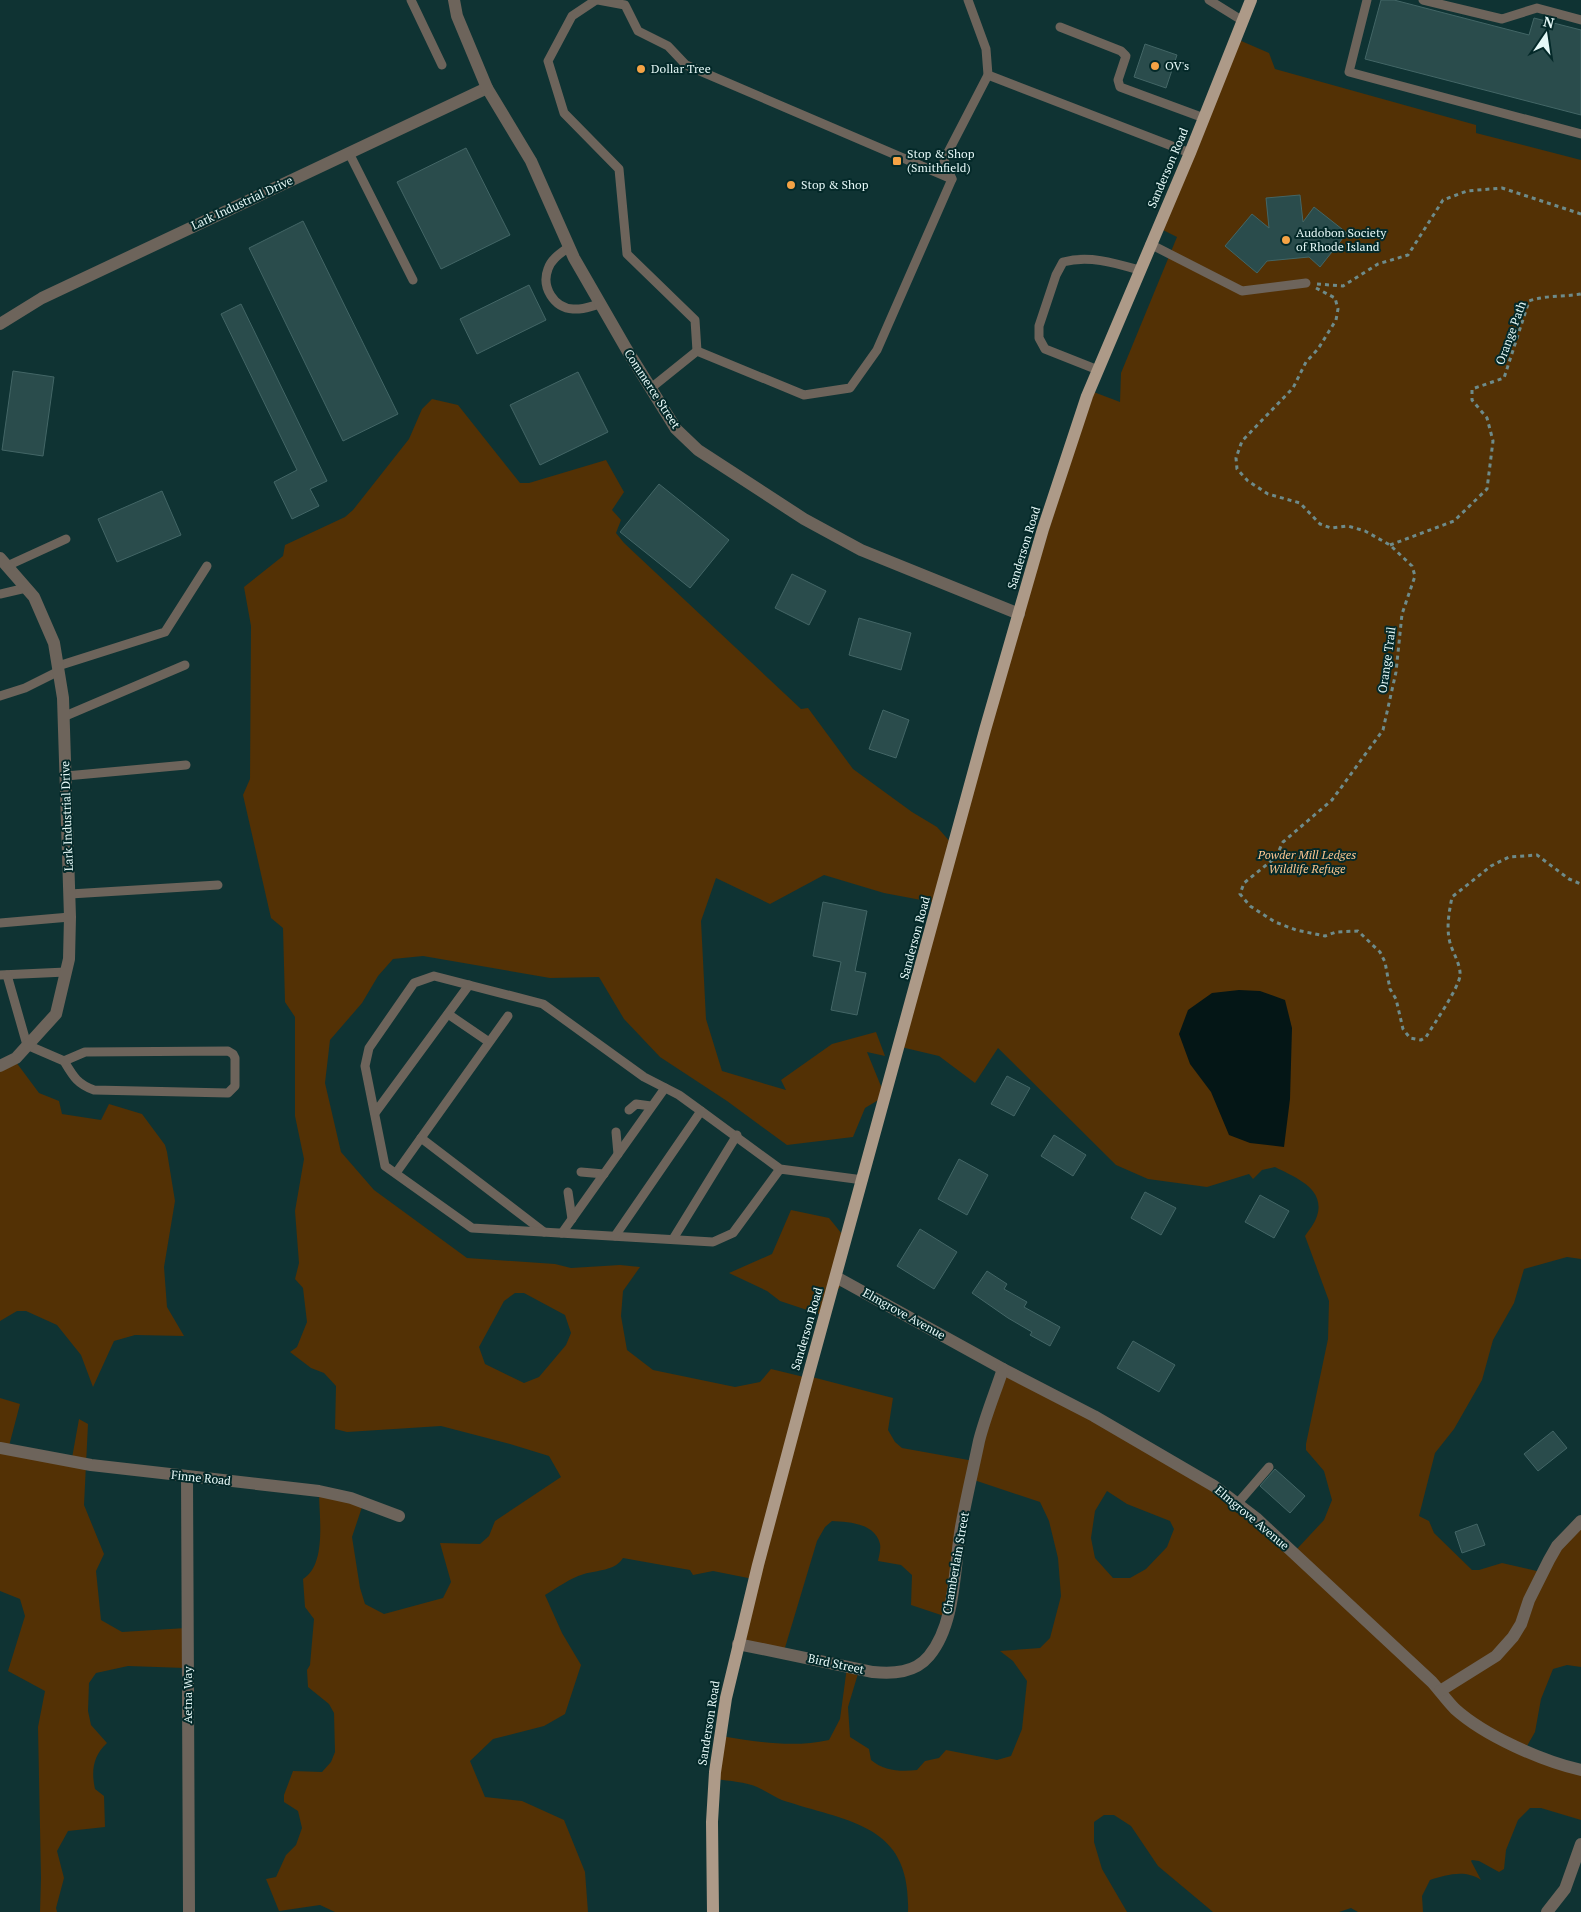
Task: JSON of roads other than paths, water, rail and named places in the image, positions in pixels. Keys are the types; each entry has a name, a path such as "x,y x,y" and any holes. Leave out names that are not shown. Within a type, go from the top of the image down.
{"main road":[{"name":"Sanderson Road","path":"713,1912 712,1822 715,1772 726,1698 738,1644 809,1373 985,730 1046,520 1087,396 1190,153 1252,0"}],"street":[{"name":"Commerce Street","path":"454,0 457,16 487,88 531,161 569,247 600,304 676,429 698,450 739,479 804,519 861,550 1019,614"},
{"name":"Lark Industrial Drive","path":"0,324 42,298 487,88"},
{"name":"Lark Industrial Drive","path":"0,1066 16,1058 56,1014 68,959 70,917 64,717 54,643 34,597 4,562"},
{"name":"Elmgrove Avenue","path":"836,1277 1002,1369 1094,1416 1214,1486 1256,1518 1440,1691 1456,1709 1484,1729 1556,1764 1581,1770"},
{"name":"Chamberlain Street","path":"930,1655 945,1627 951,1599 961,1527 980,1439 1002,1369"},
{"name":"Finne Road","path":"0,1448 92,1465 319,1491 351,1498 399,1516"},
{"name":"Aetna Way","path":"188,1477 189,1912"},
{"path":"1440,1691 1496,1656 1513,1637 1521,1624 1528,1600 1557,1546 1581,1521"},
{"name":"Bird Street","path":"738,1644 889,1674 899,1673 914,1667 930,1655"},
{"path":"1547,1912 1565,1889 1581,1844"}],"lane":[{"path":"411,0 442,65"},
{"path":"696,351 695,320 627,254 618,169 564,112 548,61 572,16 597,0 625,5 638,31 668,46 686,65 952,179"},
{"path":"696,351 804,396 850,388 877,350 952,179 944,160 988,75 986,49 968,0"},
{"path":"1210,0 1243,20"},
{"path":"1367,0 1349,72 1581,134"},
{"path":"1423,0 1502,19 1538,8 1581,20"},
{"path":"1060,27 1121,51 1126,56 1118,80 1120,87 1204,118"},
{"path":"988,75 1190,153"},
{"path":"349,153 413,280"},
{"path":"1150,244 1242,291 1306,283"},
{"path":"569,247 555,258 548,269 546,284 550,296 558,304 572,309 584,309 600,304"},
{"path":"1098,370 1045,349 1039,338 1040,326 1056,275 1064,262 1075,259 1109,262 1139,270"},
{"path":"650,388 696,351"},
{"path":"4,562 66,539"},
{"path":"0,696 25,688 58,668 165,632 208,566"},
{"path":"0,594 26,588"},
{"path":"64,717 185,665"},
{"path":"66,776 186,766"},
{"path":"70,894 218,885"},
{"path":"0,923 70,917"},
{"path":"64,1061 85,1052 228,1051 235,1058 235,1086 228,1093 94,1090 82,1086 74,1078 64,1061 28,1045 3,975 66,972"},
{"path":"780,1169 733,1233 713,1242 472,1228 385,1166 365,1066 369,1048 414,983 434,976 543,1004 644,1077 701,1110 780,1169 863,1180"},
{"path":"374,1113 469,985"},
{"path":"448,1014 489,1042"},
{"path":"396,1173 508,1016"},
{"path":"562,1233 665,1088"},
{"path":"629,1110 636,1104 652,1106"},
{"path":"615,1236 701,1110"},
{"path":"616,1132 618,1154"},
{"path":"673,1239 736,1135"},
{"path":"421,1138 545,1232"},
{"path":"581,1172 604,1174"},
{"path":"568,1192 572,1219"},
{"path":"1237,1504 1268,1467"}],"place":[{"name":"OV's","path":"1155,66"},
{"name":"Dollar Tree","path":"641,69"},
{"name":"Stop & Shop (Smithfield)","path":"897,161"},
{"name":"Stop & Shop","path":"791,185"},
{"name":"Audobon Society of Rhode Island","path":"1286,240"}],"park label":[{"name":"Powder Mill Ledges Wildlife Refuge","path":"1307,862"}]}
